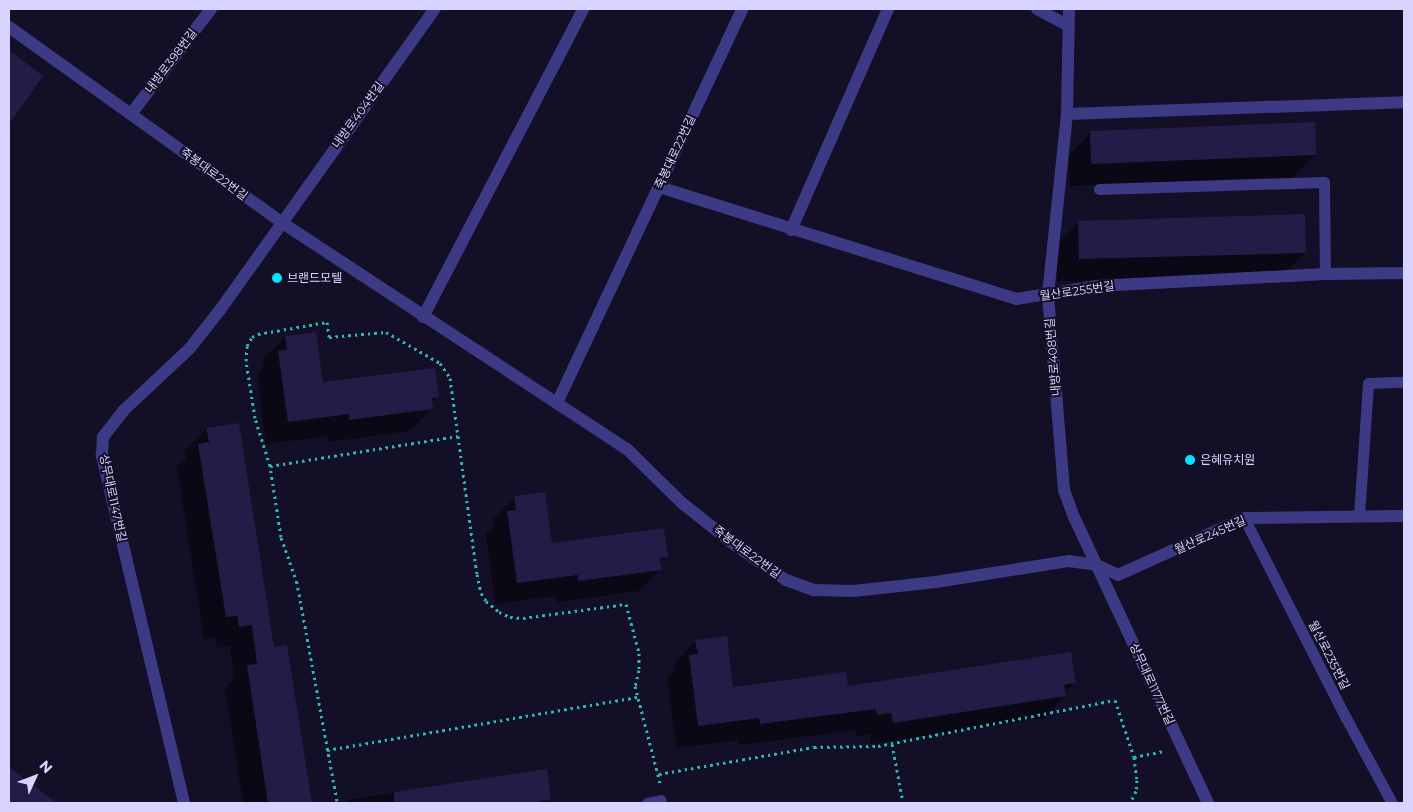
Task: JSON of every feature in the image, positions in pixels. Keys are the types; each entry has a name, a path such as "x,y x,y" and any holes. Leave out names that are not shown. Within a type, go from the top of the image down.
{"street":[{"name":"내방로398번길","path":"131,114 211,9"},
{"name":"내방로404번길","path":"281,222 435,9"},
{"path":"423,317 583,9"},
{"name":"죽봉대로22번길","path":"557,403 742,9"},
{"path":"791,230 888,9"},
{"path":"1037,9 1069,26"},
{"name":"내방로408번길","path":"1069,9 1066,114 1048,295 1064,490 1097,565"},
{"name":"죽봉대로22번길","path":"9,27 281,222 626,449 682,503 735,545 786,580 814,590 854,591 927,584 1069,561 1097,565"},
{"path":"1066,114 1404,102"},
{"name":"월산로255번길","path":"659,187 791,230 1016,299 1097,286 1325,274 1404,273"},
{"name":"상무대로1147번길","path":"184,803 102,454 103,437 123,411 190,348 220,310 281,222"},
{"name":"월산로245번길","path":"1097,565 1118,575 1244,518 1404,516"},
{"name":"상무대로1177번길","path":"1097,565 1208,803"}],"lane":[{"path":"1100,189 1324,182 1325,274"},
{"path":"1359,516 1368,383 1404,382"},
{"name":"월산로235번길","path":"1244,518 1392,803"},
{"path":"647,803 661,800"}],"path":[{"path":"337,801 297,584 281,537 270,466 255,418 246,361 247,346 252,337 258,334 327,322 329,337 386,332 440,362 450,378 477,574 481,593 486,601 499,612 510,617 523,618 626,604 639,653 639,670 635,686 659,774 661,800"},
{"path":"270,466 458,436"},
{"path":"327,750 638,697"},
{"path":"659,774 814,747 869,747 892,744 1115,700 1134,757 1137,780 1136,791 1130,803"},
{"path":"892,744 903,803"},
{"path":"1134,757 1181,747"}],"building":[{"path":"9,50 43,76 9,124"},
{"path":"1315,122 1316,155 1091,164 1090,131"},
{"path":"1305,214 1306,253 1079,259 1078,221"},
{"path":"316,332 323,382 435,368 439,397 432,398 433,409 349,420 349,414 288,422 278,351 287,350 285,336"},
{"path":"239,423 274,647 287,645 312,803 268,803 247,665 257,664 252,625 239,627 237,616 226,617 198,444 209,442 206,428"},
{"path":"545,492 552,543 664,528 668,557 660,558 662,570 578,581 578,575 517,583 507,511 516,510 514,496"},
{"path":"727,636 733,687 846,672 848,686 1071,652 1076,683 1064,685 1066,696 893,723 891,713 877,715 876,709 760,724 759,718 698,726 689,655 698,654 695,640"},
{"path":"9,767 57,803 9,803"},
{"path":"547,769 551,800 540,801 540,803 394,803 394,792"}],"place":[{"name":"브랜드모텔","path":"277,278"},
{"name":"은혜유치원","path":"1190,460"}]}
